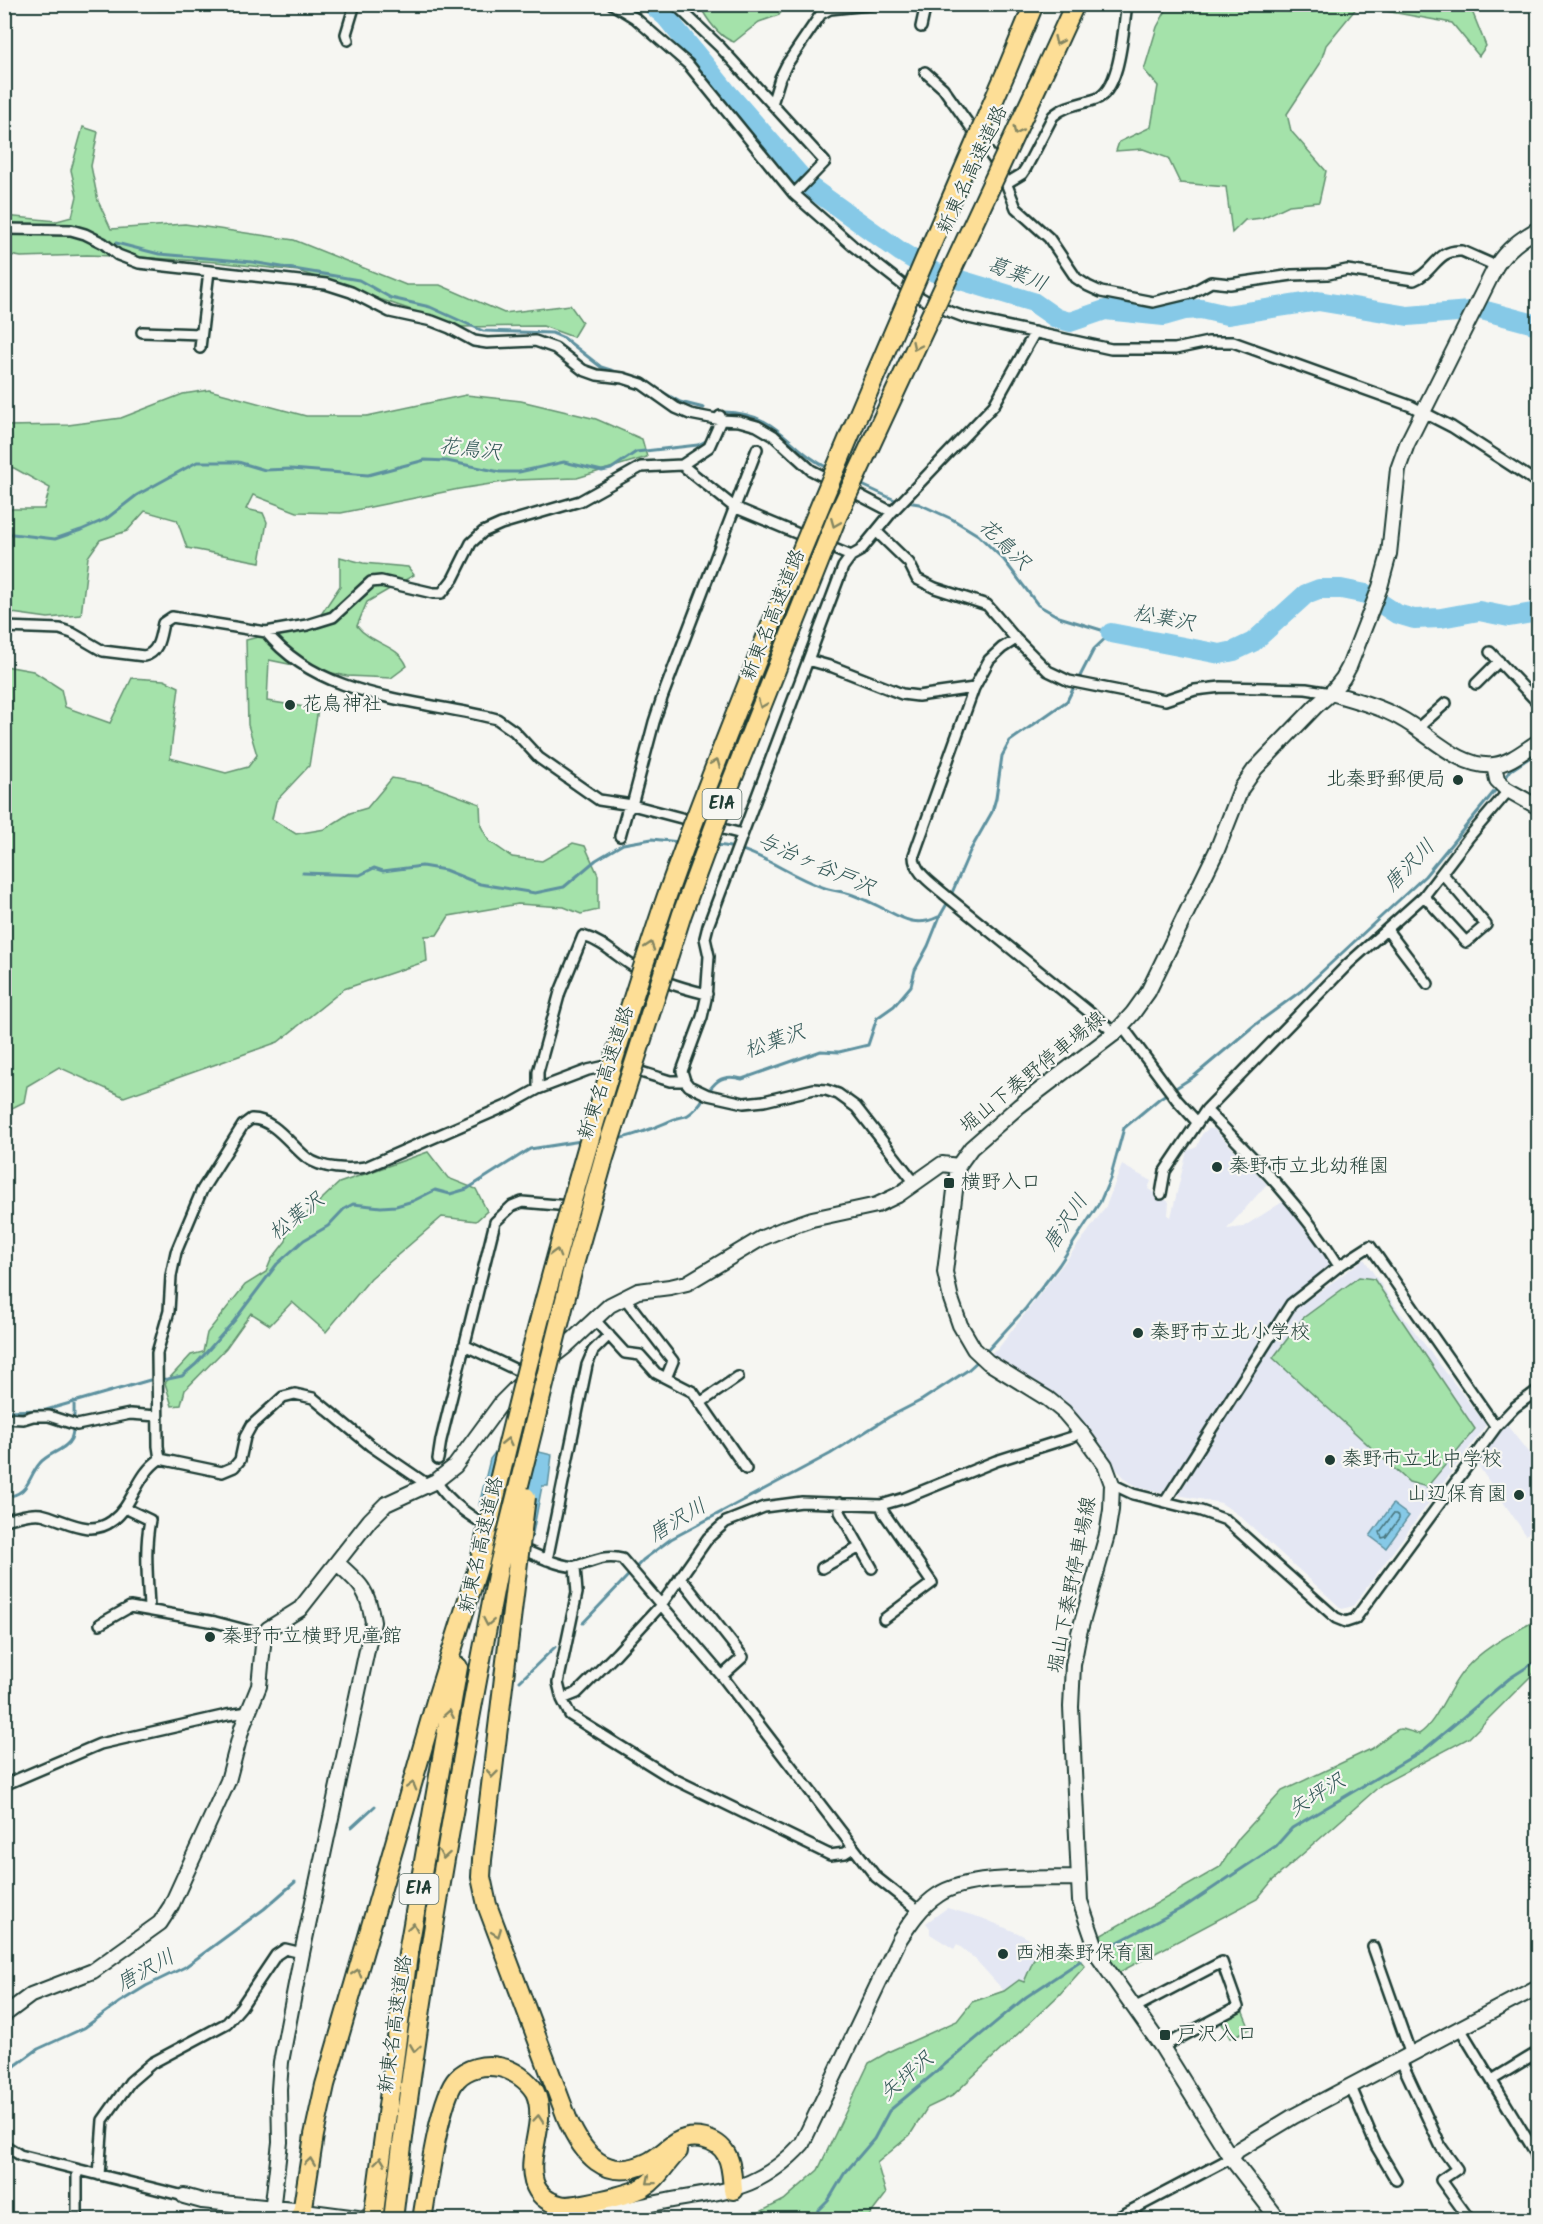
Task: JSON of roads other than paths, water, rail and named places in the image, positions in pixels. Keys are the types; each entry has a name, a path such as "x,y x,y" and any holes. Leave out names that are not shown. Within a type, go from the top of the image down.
{"highway":[{"name":"新東名高速道路","path":"373,2220 410,1947 450,1705 480,1561 553,1262 620,1037 662,908 707,787 814,518 1034,4"},
{"name":"新東名高速道路","path":"393,2220 438,1892 508,1567 537,1409 604,1158 682,914 726,795 837,517 1075,4"},
{"path":"302,2214 314,2135 325,2085 436,1701 480,1561"},
{"path":"508,1567 482,1860 481,1877 487,1905 567,2118 584,2150 601,2164 615,2169 627,2169 649,2162 683,2139 701,2138 715,2144 726,2154 733,2190"},
{"path":"422,2220 440,2121 449,2092 455,2080 467,2071 481,2067 507,2068 527,2082 535,2092 539,2107 533,2168 534,2181 540,2194 549,2201 562,2206 574,2205 630,2193 653,2180 679,2150 690,2147 702,2148 714,2154 733,2190"}],"street":[{"path":"160,4 174,4"},
{"path":"348,40 346,34 355,4"},
{"path":"612,4 635,18 688,64 796,193 854,246 916,295 935,306 964,317 1111,349 1174,349 1208,342 1233,342 1423,412 1452,427 1539,483"},
{"path":"675,4 720,47 825,162 796,193"},
{"path":"772,104 787,64 821,14 830,9 878,4"},
{"path":"921,27 926,4"},
{"path":"1007,183 1022,174 1053,116 1060,110 1099,98 1107,90 1114,77 1127,4"},
{"path":"925,72 943,88 1001,170 1016,208 1049,238 1076,278 1101,292 1153,302 1191,293 1211,282 1230,284 1347,270 1414,280 1423,277 1446,253 1456,251 1462,251 1496,266"},
{"path":"4,229 71,230 85,234 103,243 118,255 139,263 326,284 351,292 390,312 432,321 474,341 487,343 535,341 555,348 583,370 642,384 676,408 690,414 720,417 757,426 774,436 811,470 894,509"},
{"name":"堀山下秦野停車場線","path":"1279,2220 1231,2158 1162,2047 1100,1959 1080,1901 1071,1707 1073,1665 1079,1633 1107,1535 1112,1484 1105,1465 1065,1412 988,1362 974,1349 960,1325 945,1272 958,1166 971,1148 1019,1106 1119,1029 1148,992 1217,850 1245,782 1343,678 1373,607 1389,554 1398,468 1407,444 1504,252 1539,229"},
{"path":"200,348 209,271"},
{"path":"142,332 201,334"},
{"path":"915,1184 856,1107 838,1094 814,1089 764,1101 744,1103 698,1091 685,1081 682,1071 702,1017 709,956 705,938 708,926 843,567 851,556 860,551 877,532 894,509 994,405 1035,332"},
{"path":"4,627 60,629 72,633 103,651 144,656 151,655 156,650 163,623 172,617 266,632 307,625 333,617 371,582 381,580 433,593 442,593 453,579 471,543 483,532 501,524 579,501 641,466 682,465 710,447 720,417"},
{"path":"620,836 627,811 632,805 654,722 757,449"},
{"path":"682,465 734,507 851,556"},
{"path":"877,532 909,563 917,579 935,588 987,605 1048,671 1069,681 1165,700 1195,690 1221,687 1286,688 1330,693 1385,710 1418,728 1461,758 1477,764 1494,765 1510,760 1539,742"},
{"path":"266,632 275,643 309,669 330,680 364,691 497,719 514,731 539,758 599,800 632,805 741,837"},
{"path":"1016,639 989,660 974,688 914,855 915,867 949,897 1119,1029 1197,1122"},
{"path":"1490,652 1539,703"},
{"path":"808,660 833,667 902,694 918,696 974,688"},
{"path":"1476,684 1499,661"},
{"path":"1418,728 1446,703"},
{"path":"1494,765 1504,786 1539,807"},
{"path":"1161,1194 1165,1171 1206,1110 1348,964 1424,896 1504,786"},
{"path":"1424,896 1466,942 1486,925 1442,873"},
{"path":"1387,930 1428,984"},
{"path":"538,1089 538,1072 560,992 583,936 602,944 630,965 654,977 706,994"},
{"path":"160,1459 157,1353 169,1311 171,1276 176,1252 202,1190 243,1125 252,1119 263,1121 309,1159 335,1167 356,1169 366,1167 512,1104 538,1089 588,1070 615,1064 670,1081 685,1081"},
{"path":"1206,1110 1298,1208 1324,1241 1339,1266"},
{"path":"4,2015 31,1995 93,1971 160,1923 171,1906 228,1781 259,1686 264,1635 268,1629 300,1609 386,1504 432,1483 455,1466 502,1402 528,1376 565,1347 610,1305 624,1297 638,1291 687,1283 762,1238 778,1231 812,1219 877,1205 898,1195 942,1164 958,1166"},
{"path":"438,1459 495,1222 512,1206 522,1202 596,1208"},
{"path":"1165,1502 1291,1304 1339,1266 1370,1246 1496,1427"},
{"path":"624,1297 673,1361 666,1378"},
{"path":"594,1319 625,1353 640,1355 656,1373 693,1392 746,1469"},
{"path":"547,1560 587,1365 593,1351 609,1335"},
{"path":"464,1345 528,1376"},
{"path":"700,1403 738,1377"},
{"path":"1112,1484 1133,1494 1202,1510 1226,1520 1336,1618 1346,1622 1355,1619 1496,1427 1515,1407 1539,1390"},
{"path":"4,1520 29,1514 41,1515 72,1526 90,1528 104,1525 112,1521 125,1508 136,1485 152,1464 160,1459 222,1472 234,1467 240,1460 245,1437 251,1426 283,1397 296,1394 313,1398 371,1446 432,1483 474,1518 523,1549 547,1560 575,1567 609,1556 621,1559 722,1676 876,1877 919,1911"},
{"path":"4,1418 23,1419 49,1416 73,1425 130,1414 158,1416"},
{"path":"562,1699 577,1693 616,1654 661,1605 708,1538 726,1522 764,1507 802,1502 881,1505 905,1498 996,1461 1082,1432"},
{"path":"840,1503 840,1512 872,1568"},
{"path":"881,1505 884,1513 932,1583 884,1619"},
{"path":"125,1508 150,1520 146,1542 148,1610"},
{"path":"822,1568 860,1547"},
{"path":"272,2214 280,2142 281,2062 373,1622 370,1603 360,1583 337,1563"},
{"path":"575,1567 576,1593 558,1683 562,1699 570,1715 670,1777 830,1855 845,1853 853,1848"},
{"path":"680,1577 743,1657 722,1676"},
{"path":"100,1624 130,1607 215,1622 264,1635"},
{"path":"4,1785 100,1744 249,1712"},
{"path":"577,2220 733,2190 763,2178 788,2160 802,2144 899,1940 919,1911 938,1894 977,1881 1079,1878"},
{"path":"1373,1947 1406,2058 1441,2147 1456,2169 1441,2180 1470,2220"},
{"path":"99,2175 103,2120 130,2082 152,2063 227,2022 241,2007 276,1955 285,1949 302,1953"},
{"path":"1134,2007 1222,1962 1238,2007 1162,2047"},
{"path":"1113,2220 1231,2158 1238,2150 1285,2122 1539,1987"},
{"path":"1461,2030 1537,2151 1539,2164"},
{"path":"1492,2080 1539,2052"},
{"path":"1351,2087 1376,2146 1396,2181"},
{"path":"4,2145 20,2155 202,2201 272,2214 331,2214 373,2220"},
{"path":"76,2220 77,2170"}],"water":[{"path":"502,1443 552,1455 548,1486 542,1486 532,1538 515,1532 479,1505 490,1459"},
{"path":"1393,1504 1409,1516 1386,1548 1370,1536"}],"waterway":[{"name":"葛葉川","path":"651,4 666,17 726,91 810,187 901,252 934,272 1033,302 1056,318 1070,322 1105,310 1164,316 1185,310 1201,309 1227,315 1318,301 1408,316 1482,310 1538,325"},
{"path":"116,243 159,254 252,262 359,280 391,298 430,307 483,331 552,333 564,338 601,367 636,378"},
{"path":"645,382 680,402 704,408"},
{"name":"花鳥沢","path":"722,416 724,412 743,414 771,425 815,461 830,469"},
{"name":"花鳥沢","path":"4,533 55,539 81,530 106,519 137,495 197,462 238,462 265,470 291,469 368,475 425,460 447,461 500,472 519,472 564,462 602,471 611,469 636,452 698,445 708,440"},
{"name":"花鳥沢","path":"860,484 895,500 919,504 952,519 978,535 1004,560 1038,605 1059,617 1111,633"},
{"name":"松葉沢","path":"1111,633 1220,654 1234,651 1253,642 1306,594 1319,589 1341,589 1366,594 1397,614 1414,619 1441,618 1479,611 1509,617 1538,612"},
{"name":"松葉沢","path":"1078,680 1094,649 1111,633"},
{"name":"松葉沢","path":"617,1139 688,1115 701,1103 710,1089 722,1079 731,1077 742,1079 821,1051 839,1052 868,1045 877,1018 894,1006 911,986 915,970 970,851 992,812 1002,756 1010,741 1067,701 1075,685"},
{"name":"唐沢川","path":"1504,780 1511,770 1538,752"},
{"name":"唐沢川","path":"985,1353 1026,1308 1059,1265 1100,1202 1110,1179 1124,1128 1160,1098 1193,1077 1256,1024 1301,991 1425,876 1498,787"},
{"name":"与治ヶ谷戸沢","path":"303,873 360,875 374,868 383,871 422,866 445,870 480,884 535,893 564,887 596,860 623,844 652,839 679,842"},
{"name":"与治ヶ谷戸沢","path":"716,845 731,847 758,856 808,882 856,896 907,920 921,922 938,917"},
{"name":"松葉沢","path":"4,1411 46,1410 150,1380 182,1376 196,1364 234,1321 277,1264 304,1240 328,1226 344,1209 353,1204 396,1206 413,1201 435,1190 450,1194 467,1189 530,1149 581,1141"},
{"name":"唐沢川","path":"583,1623 643,1560 671,1539 830,1454 889,1417 922,1400 968,1370 979,1360"},
{"path":"4,1497 19,1493 27,1485 40,1463 69,1443 73,1431 74,1401"},
{"name":"唐沢川","path":"520,1681 555,1647"},
{"name":"矢坪沢","path":"1105,1949 1186,1906 1276,1846 1292,1828 1425,1749 1510,1678 1538,1660"},
{"name":"唐沢川","path":"352,1827 375,1806"},
{"name":"唐沢川","path":"4,2074 38,2049 84,2028 146,1986 185,1967 264,1909 295,1882"},
{"name":"矢坪沢","path":"809,2220 828,2201 844,2174 874,2139 889,2111 1026,1997 1080,1961"}],"place":[{"name":"花鳥神社","path":"290,705"},
{"name":"北秦野郵便局","path":"1458,780"},
{"name":"秦野市立北幼稚園","path":"1217,1167"},
{"name":"横野入口","path":"949,1183"},
{"name":"秦野市立北小学校","path":"1138,1333"},
{"name":"秦野市立北中学校","path":"1330,1460"},
{"name":"山辺保育園","path":"1519,1495"},
{"name":"秦野市立横野児童館","path":"210,1637"},
{"name":"西湘秦野保育園","path":"1003,1954"},
{"name":"戸沢入口","path":"1165,2035"}]}
